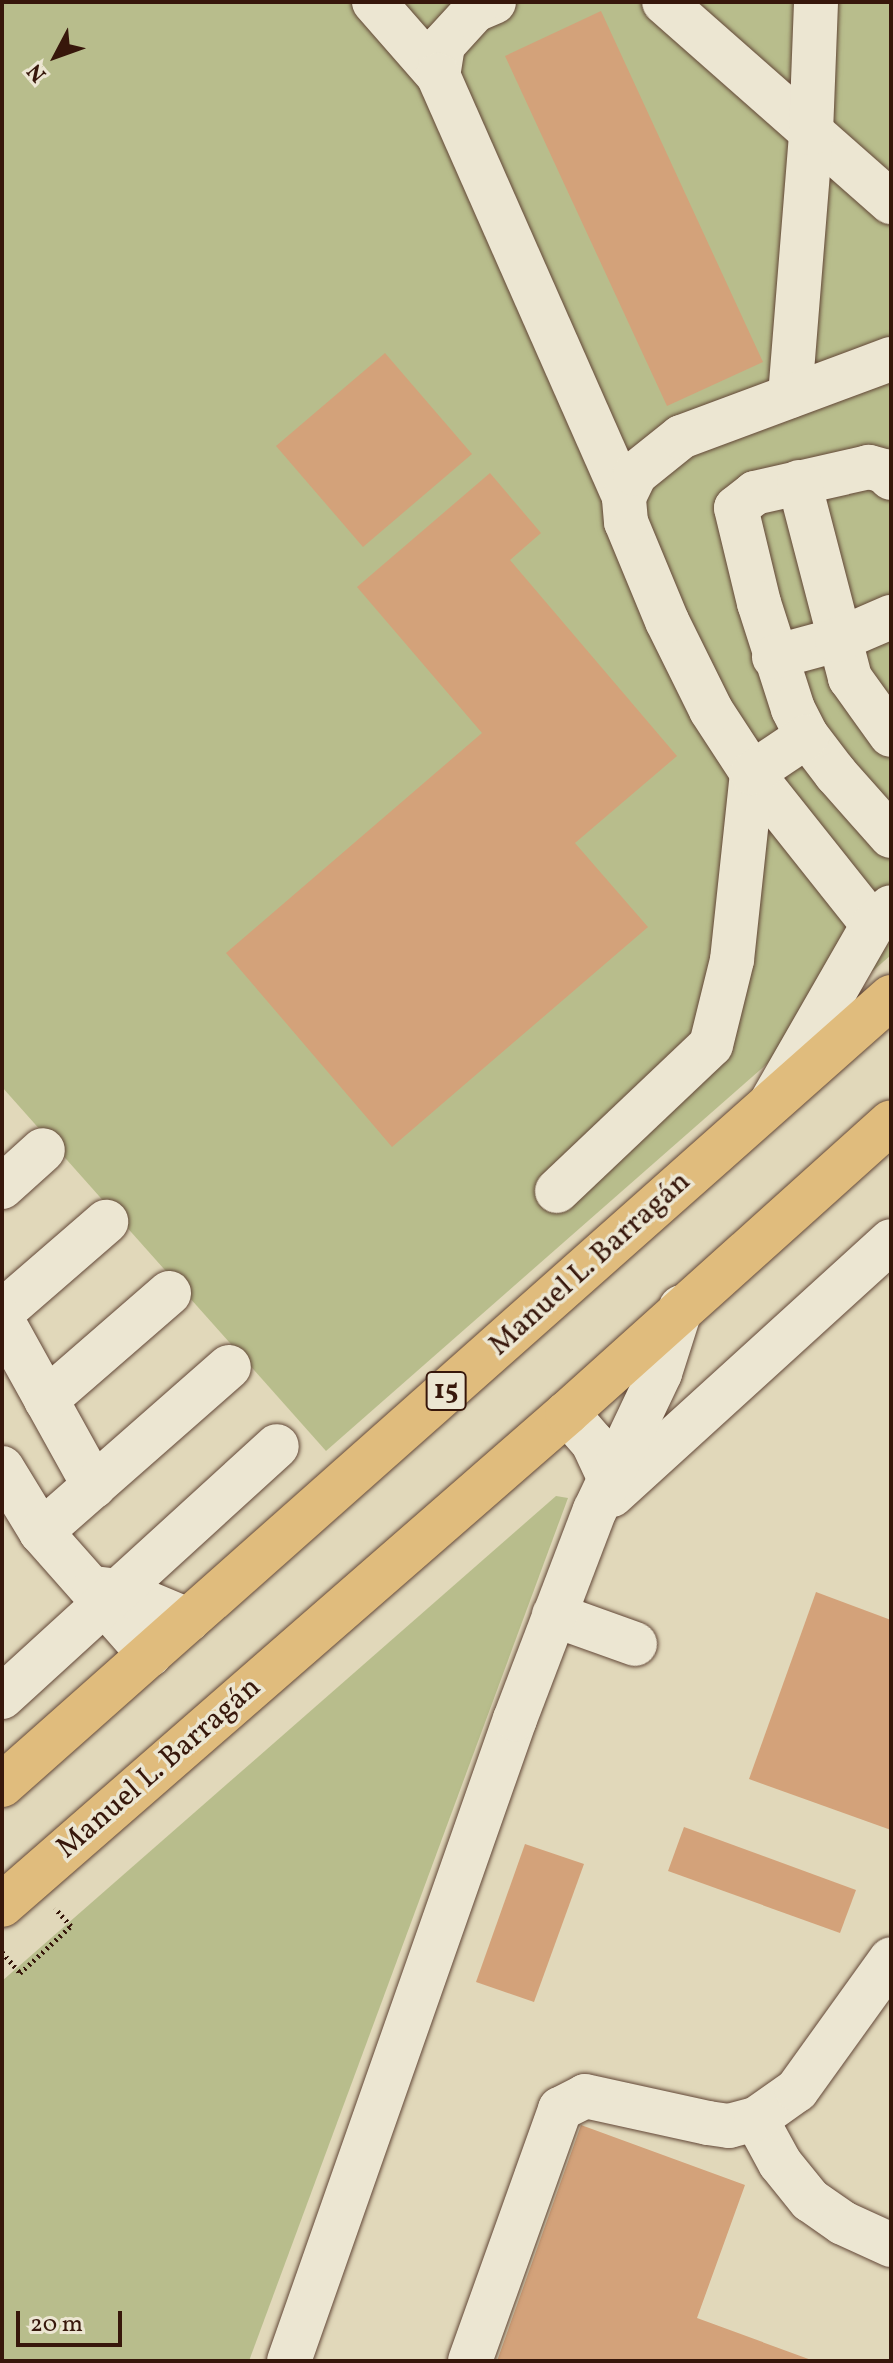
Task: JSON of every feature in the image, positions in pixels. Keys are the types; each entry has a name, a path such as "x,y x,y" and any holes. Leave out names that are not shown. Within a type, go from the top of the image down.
{"highway":[{"name":"Manuel L. Barragán","path":"2,1785 891,997"},
{"name":"Manuel L. Barragán","path":"16,1892 567,1413 681,1307 891,1122"}],"lane":[{"path":"374,2 438,75 624,497 626,522 667,621 711,710 752,773 882,916 771,1103"},
{"path":"664,2 891,202"},
{"path":"790,396 811,133 816,2"},
{"path":"438,75 443,45 472,5"},
{"path":"624,497 635,474 681,437 891,359"},
{"path":"891,478 884,471 869,467 755,493 736,508 782,683 807,736 891,836"},
{"path":"799,482 837,640 850,678 891,735"},
{"path":"774,657 837,640 891,617"},
{"path":"557,1191 711,1045 732,960 752,773 807,736"},
{"path":"2,1187 43,1150"},
{"path":"2,1312 106,1222"},
{"path":"602,1494 891,1241"},
{"path":"46,1400 169,1293"},
{"path":"289,2361 554,1615 602,1494 660,1373 681,1307"},
{"path":"2,1320 94,1486"},
{"path":"41,1532 229,1367"},
{"path":"567,1413 593,1443 602,1494"},
{"path":"2,1697 106,1594 277,1446"},
{"path":"2,1468 41,1532 106,1594 150,1655"},
{"path":"106,1594 188,1620"},
{"path":"554,1615 635,1644"},
{"path":"470,2361 555,2119 567,2103 585,2096 729,2126 756,2119 797,2090 891,1959"},
{"path":"756,2119 780,2163 810,2200 843,2223 891,2245"}],"path":[{"path":"2,1952 20,1973 71,1926 16,1892"}],"green space":[{"path":"2,2 891,2 891,955 326,1451 2,1087"},
{"path":"556,1496 568,1498 249,2361 2,2361 2,1981"}],"building":[{"path":"601,11 763,362 667,406 505,56"},
{"path":"385,353 472,454 363,547 276,446"},
{"path":"490,473 541,533 510,560 677,756 575,843 648,927 392,1147 226,953 482,733 357,587"},
{"path":"816,1592 891,1620 891,1830 749,1779"},
{"path":"684,1827 856,1890 840,1933 668,1871"},
{"path":"525,1844 584,1864 534,2002 476,1982"},
{"path":"581,2125 745,2185 697,2318 814,2361 497,2361"}]}
